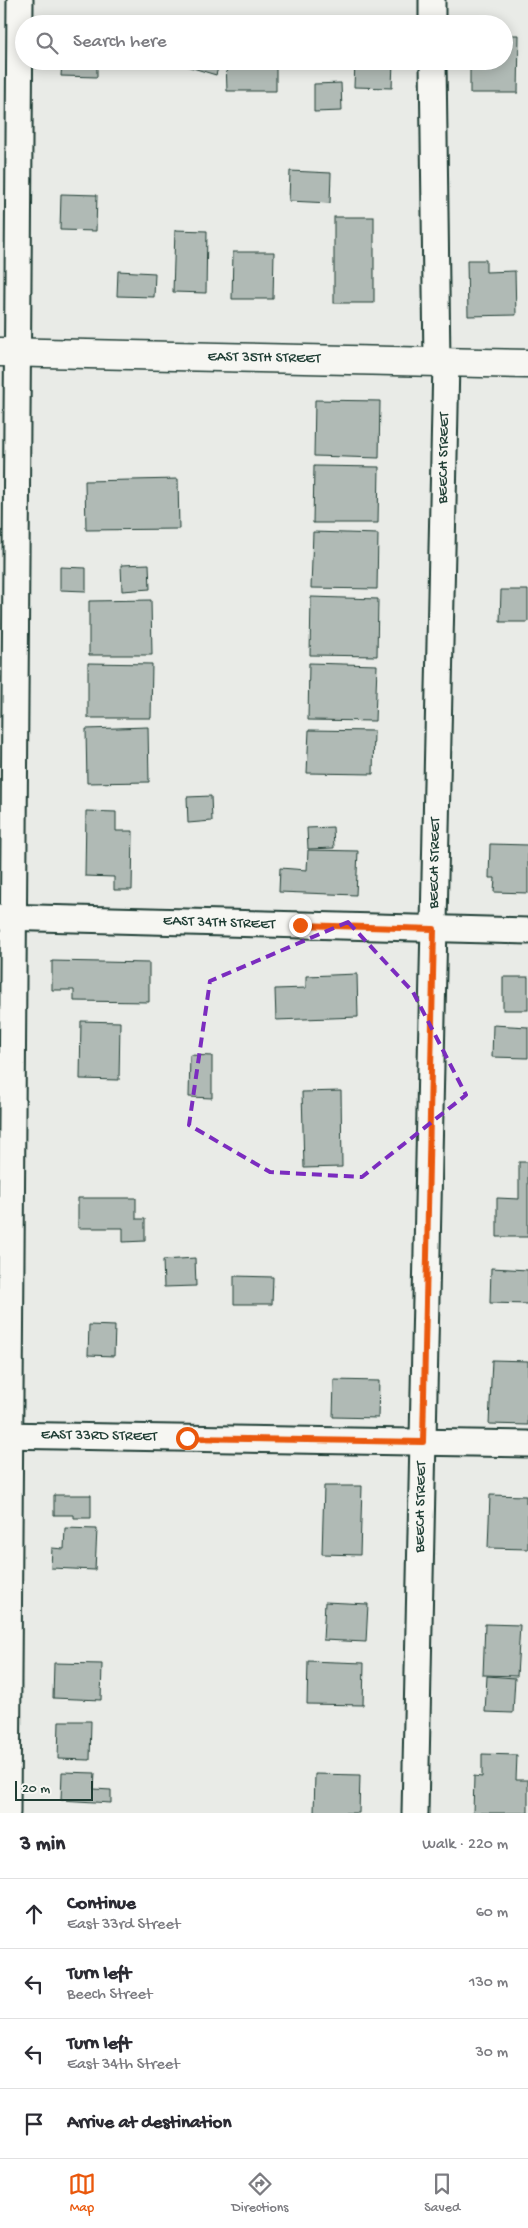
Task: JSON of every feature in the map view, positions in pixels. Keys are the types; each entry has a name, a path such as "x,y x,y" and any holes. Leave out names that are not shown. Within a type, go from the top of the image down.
{"street":[{"path":"20,0 20,15"},
{"path":"432,0 432,15"},
{"path":"7,1813 5,1435 9,352 18,70"},
{"name":"BEECH STREET","path":"415,1813 434,929 441,362 433,70"},
{"name":"EAST 35TH STREET","path":"9,352 528,364"},
{"name":"EAST 34TH STREET","path":"7,917 528,931"},
{"name":"EAST 33RD STREET","path":"5,1435 528,1444"}],"highlighted area":[{"path":"348,922 413,992 466,1095 362,1177 270,1172 189,1125 210,981"}],"building":[{"path":"513,35 519,35 518,93 470,93 470,70 513,70"},
{"path":"61,70 97,70 97,77 61,76"},
{"path":"200,70 217,70 216,75"},
{"path":"226,70 276,70 276,91 227,91"},
{"path":"355,70 393,70 392,88 354,87"},
{"path":"341,83 342,111 314,112 314,84"},
{"path":"290,171 331,173 330,203 289,201"},
{"path":"61,194 97,195 96,231 60,230"},
{"path":"334,217 374,217 374,303 334,303"},
{"path":"175,230 207,231 206,293 173,292"},
{"path":"233,252 274,252 273,299 232,299"},
{"path":"467,260 486,260 486,272 515,271 516,315 468,316"},
{"path":"118,271 155,273 154,297 117,296"},
{"path":"315,400 380,401 379,458 314,456"},
{"path":"314,466 379,467 378,523 313,523"},
{"path":"178,479 179,529 86,530 85,481"},
{"path":"313,532 378,534 377,589 311,588"},
{"path":"149,564 150,589 122,591 121,565"},
{"path":"60,567 86,568 86,591 60,590"},
{"path":"501,590 528,590 528,622 500,622"},
{"path":"311,597 378,599 377,656 310,655"},
{"path":"151,600 152,655 89,655 89,601"},
{"path":"88,663 152,664 151,718 88,718"},
{"path":"309,663 377,665 375,721 308,720"},
{"path":"148,727 149,782 87,783 86,729"},
{"path":"309,730 374,731 373,774 307,773"},
{"path":"211,796 212,821 188,823 187,797"},
{"path":"86,811 116,812 116,831 133,831 132,890 114,890 114,877 85,876"},
{"path":"333,827 334,848 308,849 307,828"},
{"path":"490,844 528,845 528,893 494,892 495,878 489,878"},
{"path":"308,850 358,851 356,895 279,892 280,868 307,870"},
{"path":"52,961 149,963 149,1002 74,1001 74,990 52,990"},
{"path":"357,974 358,1017 276,1020 275,989 306,988 306,976"},
{"path":"503,977 528,977 528,1010 503,1010"},
{"path":"81,1021 120,1022 119,1080 80,1079"},
{"path":"493,1025 528,1027 528,1058 492,1057"},
{"path":"190,1055 212,1056 212,1098 189,1097"},
{"path":"341,1091 342,1167 304,1168 302,1092"},
{"path":"519,1162 528,1162 528,1237 497,1237 497,1198 519,1199"},
{"path":"78,1198 136,1198 136,1219 145,1219 145,1241 123,1242 123,1228 78,1228"},
{"path":"195,1258 196,1286 164,1287 163,1260"},
{"path":"491,1268 528,1270 528,1304 490,1303"},
{"path":"234,1276 273,1277 272,1304 234,1304"},
{"path":"89,1325 115,1326 114,1356 88,1355"},
{"path":"492,1360 528,1361 528,1425 489,1424"},
{"path":"334,1380 379,1381 378,1418 333,1417"},
{"path":"324,1486 362,1486 360,1555 322,1554"},
{"path":"54,1495 91,1495 91,1518 74,1518 74,1515 54,1515"},
{"path":"490,1495 526,1496 526,1503 528,1503 528,1549 488,1548"},
{"path":"65,1528 97,1529 95,1570 51,1568 52,1548 64,1549"},
{"path":"325,1602 368,1604 366,1642 323,1640"},
{"path":"485,1624 520,1625 517,1676 483,1675"},
{"path":"308,1661 364,1663 363,1705 307,1704"},
{"path":"54,1663 102,1664 101,1700 53,1698"},
{"path":"487,1676 515,1678 513,1713 485,1712"},
{"path":"59,1721 91,1721 90,1760 58,1759"},
{"path":"482,1754 517,1755 516,1780 528,1780 528,1813 473,1813 474,1776 482,1777"},
{"path":"62,1772 95,1773 94,1789 111,1790 111,1803 61,1800"},
{"path":"315,1774 360,1775 359,1813 314,1813"}],"route":[{"path":"187,1438 423,1442 434,929 300,925"}]}
